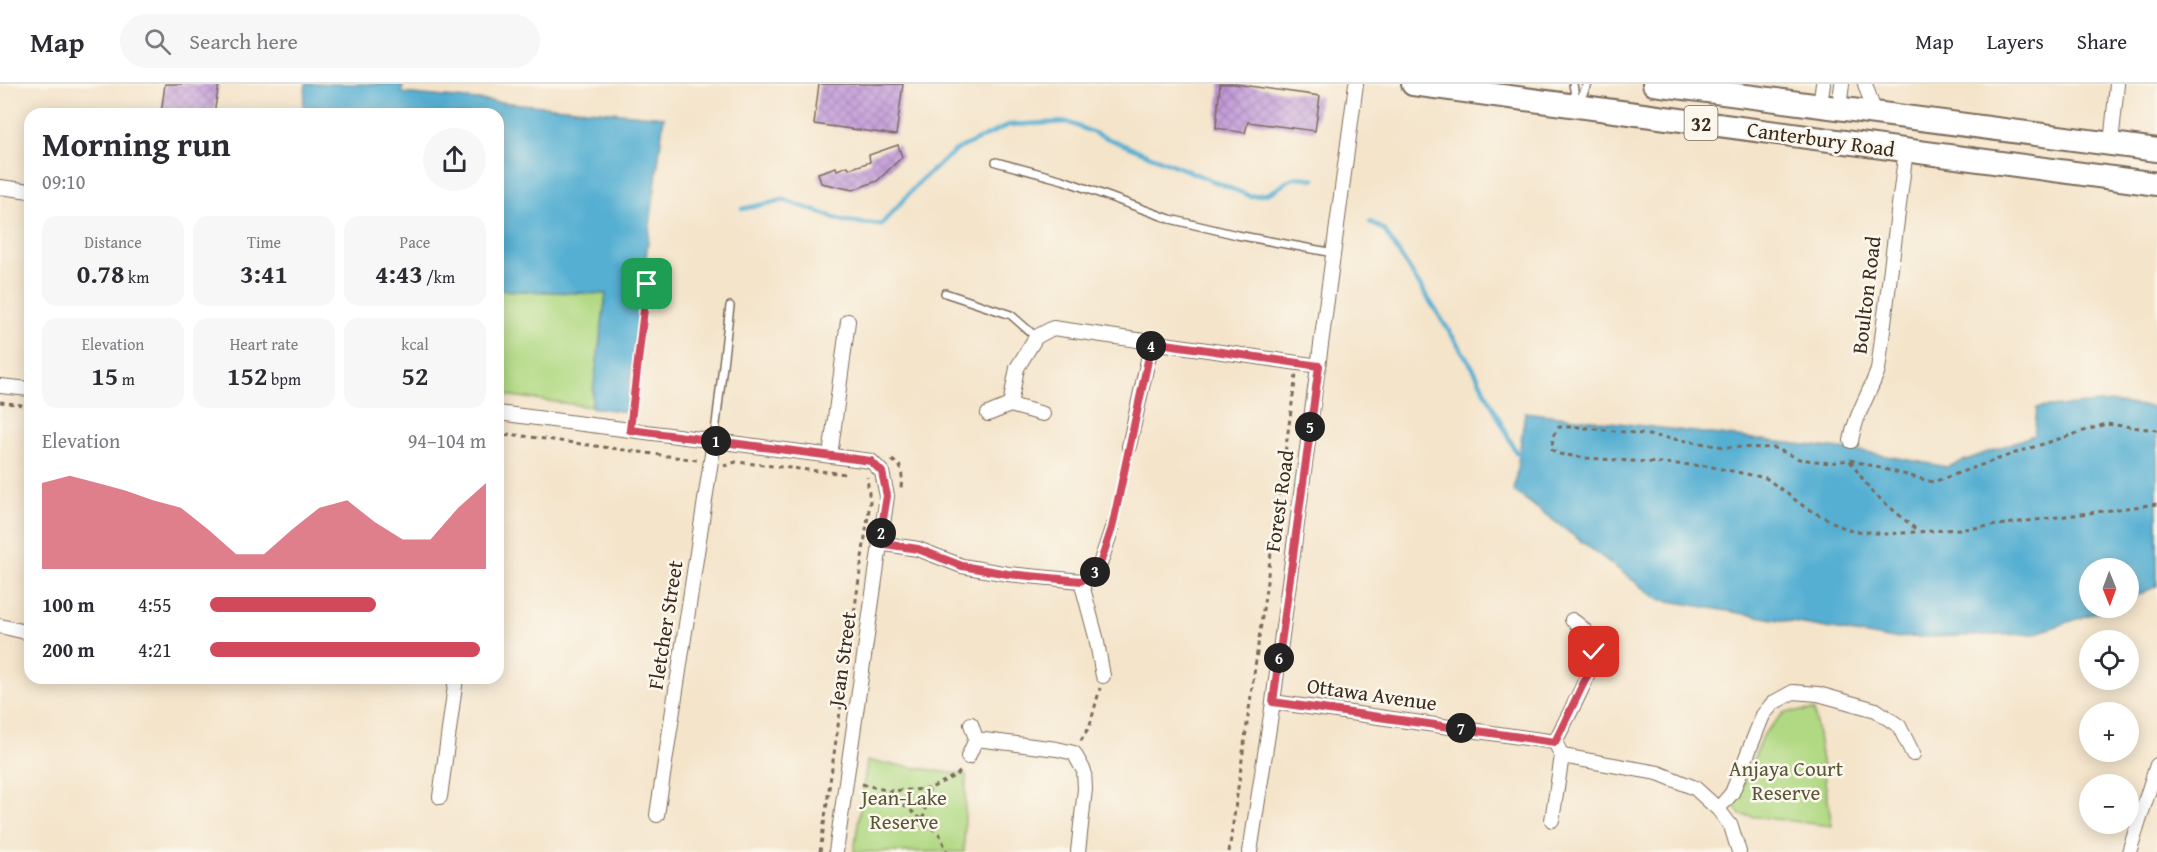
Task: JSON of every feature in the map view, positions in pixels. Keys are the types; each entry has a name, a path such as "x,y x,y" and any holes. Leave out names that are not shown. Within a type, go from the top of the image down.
{"main road":[{"name":"Canterbury Road","path":"1413,84 2157,184"},
{"name":"Canterbury Road","path":"1654,84 1827,99 1877,113 2157,150"},
{"path":"1825,140 1827,99"},
{"path":"2107,178 2111,144"}],"street":[{"name":"Forest Road","path":"1250,852 1273,702 1356,84"},
{"path":"1827,99 1842,84"},
{"path":"1865,84 1869,99 1877,113"},
{"path":"2111,144 2117,84"},
{"name":"Boulton Road","path":"1851,441 1857,414 1872,387 1878,370 1906,150"},
{"path":"0,187 24,190"},
{"path":"504,414 830,456 848,321"},
{"path":"1010,405 1017,368 1036,337 1053,328 1319,366"},
{"path":"1130,446 1152,342"},
{"path":"0,386 24,388"},
{"path":"988,414 1010,405 1042,414"},
{"name":"Fletcher Street","path":"657,815 714,441"},
{"name":"Jean Street","path":"830,456 871,461 882,472 887,496 836,852"},
{"path":"879,543 918,549 962,566 1008,574 1081,581 1098,570 1112,528"},
{"path":"1081,581 1096,637 1103,676"},
{"path":"1551,820 1562,756 1555,742 1588,674 1594,652 1586,629 1572,620"},
{"path":"0,626 24,632"},
{"path":"440,797 455,684"},
{"path":"1718,808 1732,792 1763,715 1773,703 1793,692 1818,694 1876,710 1899,726 1913,754"},
{"name":"Ottawa Avenue","path":"1273,702 1555,742"},
{"path":"968,757 976,739 971,724"},
{"path":"976,739 1057,748 1074,753 1084,771 1085,789 1078,852"},
{"path":"1562,756 1658,772 1695,788 1718,808 1731,826 1739,852"},
{"path":"2129,852 2157,765"}],"lane":[{"path":"1573,84 1576,107"},
{"path":"1576,107 1588,84"},
{"path":"996,162 1063,180 1170,219 1237,236 1334,253"},
{"path":"630,430 647,284"},
{"path":"945,293 1011,315 1036,337"},
{"path":"714,441 730,306"}],"path":[{"path":"1229,852 1296,374"},
{"path":"0,402 24,405"},
{"path":"2157,430 2106,424 1933,482 1850,460 1830,463 1799,459 1775,448 1725,447 1578,427 1559,428 1553,436 1552,450 1559,454 1586,458 1707,466 1766,478 1806,508 1848,530 1886,534 1975,528 2157,504"},
{"path":"504,438 509,434 700,461"},
{"path":"1851,441 1850,460 1872,492 1918,532"},
{"path":"1112,528 1130,446"},
{"path":"723,466 736,462 856,475"},
{"path":"820,852 870,501 867,476"},
{"path":"1074,753 1090,725 1103,676"},
{"path":"862,784 889,791 929,789 958,774 968,757"},
{"path":"923,820 929,789"},
{"path":"889,791 940,835 947,852"}],"green space":[{"path":"504,290 606,294 591,407 504,395"},
{"name":"Anjaya Court Reserve","path":"1814,710 1832,826 1740,815 1730,800 1743,785 1764,734 1785,712"},
{"name":"Jean-Lake Reserve","path":"867,761 966,775 964,852 854,852"}],"water":[{"path":"306,84 403,84 402,93 664,117 626,412 591,407 606,294 504,290 504,108 303,108"},
{"path":"2113,402 2157,408 2157,586 2139,594 2139,558 2079,558 2080,618 2034,634 1884,638 1658,599 1514,491 1525,412 1866,452 1947,467 2034,435 2037,408"}],"building":[{"path":"165,84 219,84 215,108 162,108"},
{"path":"819,84 903,84 896,135 814,124"},
{"path":"1220,84 1320,96 1315,131 1248,122 1245,133 1216,128"},
{"path":"898,145 902,157 877,181 853,190 821,183 818,173 836,167 837,170 848,166 849,169 870,162 869,155"}],"waterway":[{"path":"742,209 784,200 844,221 881,225 921,180 956,150 1009,125 1067,122 1250,196 1269,193 1292,178 1314,179"},
{"path":"1370,222 1384,230 1473,368 1516,452 1523,454"}],"route":[{"path":"647,284 630,430 871,461 882,472 887,496 879,543 918,549 962,566 1008,574 1081,581 1098,570 1112,528 1152,342 1319,366 1273,702 1555,742 1588,674 1594,652"}]}
